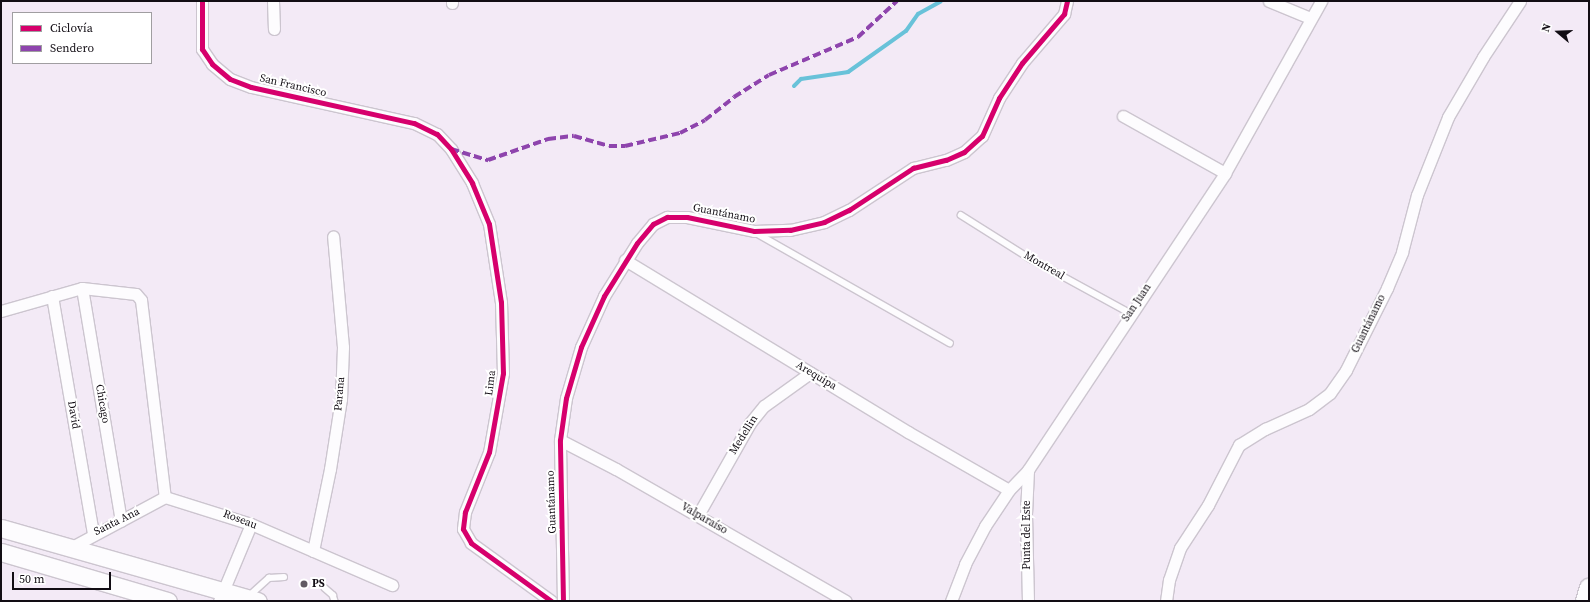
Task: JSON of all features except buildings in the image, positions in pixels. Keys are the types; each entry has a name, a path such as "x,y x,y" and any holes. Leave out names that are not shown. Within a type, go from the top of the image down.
{"highway":[{"path":"1585,601 1589,588"}],"main road":[{"path":"1,528 70,548 221,596 253,599"},
{"path":"1,552 168,601"}],"street":[{"name":"San Francisco","path":"202,1 202,49 212,64 230,78 251,87 414,123 438,134"},
{"path":"273,1 274,29"},
{"name":"Guantánamo","path":"563,601 560,440 566,398 581,347 604,296 625,260 653,224 667,217 687,217 754,231 790,230 824,222 849,210 913,168 946,160 964,152 982,136 1000,98 1022,63 1064,14 1067,1"},
{"path":"1269,1 1310,18"},
{"name":"San Juan","path":"950,601 978,539 1009,490 1028,470 1130,313 1225,173 1310,18 1321,1"},
{"name":"Guantánamo","path":"1166,601 1170,580 1180,548 1208,505 1239,445 1265,429 1309,409 1330,393 1346,370 1393,274 1419,188 1448,117 1483,57 1520,1"},
{"path":"1123,116 1225,173"},
{"name":"Lima","path":"438,134 451,150 472,183 489,224 501,302 503,373 497,413 489,452 465,512 463,529 471,543 551,601"},
{"name":"Parana","path":"313,551 330,469 341,399 343,347 333,236"},
{"name":"Arequipa","path":"625,260 908,432 1009,490"},
{"path":"1,311 82,288 136,294 141,300 165,497"},
{"name":"Chicago","path":"82,288 121,521"},
{"name":"David","path":"52,296 93,533"},
{"name":"Medellin","path":"698,515 750,423 764,406 810,373"},
{"name":"Valparaíso","path":"560,440 698,515 846,601"},
{"name":"Punta del Este","path":"1028,470 1026,514 1028,601"},
{"name":"Roseau","path":"165,497 251,524 392,585"},
{"name":"Santa Ana","path":"70,548 93,533 121,521 165,497"},
{"path":"221,596 251,524"}],"lane":[{"name":"Montreal","path":"961,215 1031,259 1130,313"},
{"path":"754,231 950,343"},
{"path":"253,599 268,578 284,577"},
{"path":"325,588 333,595 334,601"}],"waterway":[{"path":"794,86 801,79 848,72 906,31 918,14 941,1"}],"marked path":[{"path":"451,149 488,160 548,139 574,136 609,146 625,146 680,133 705,120 734,97 769,75 858,37 897,1"}],"cycle path":[{"path":"202,1 202,49 212,64 230,79 251,87 414,123 437,134 451,149 472,183 489,224 501,302 503,373 489,452 465,512 463,529 471,543 551,601"},
{"path":"563,601 560,440 566,398 581,347 604,296 637,243 653,224 667,217 687,217 754,231 790,230 824,222 849,210 913,168 946,160 964,152 982,136 999,98 1022,63 1064,14 1067,1"}],"place":[{"name":"PS","path":"304,584"}]}
